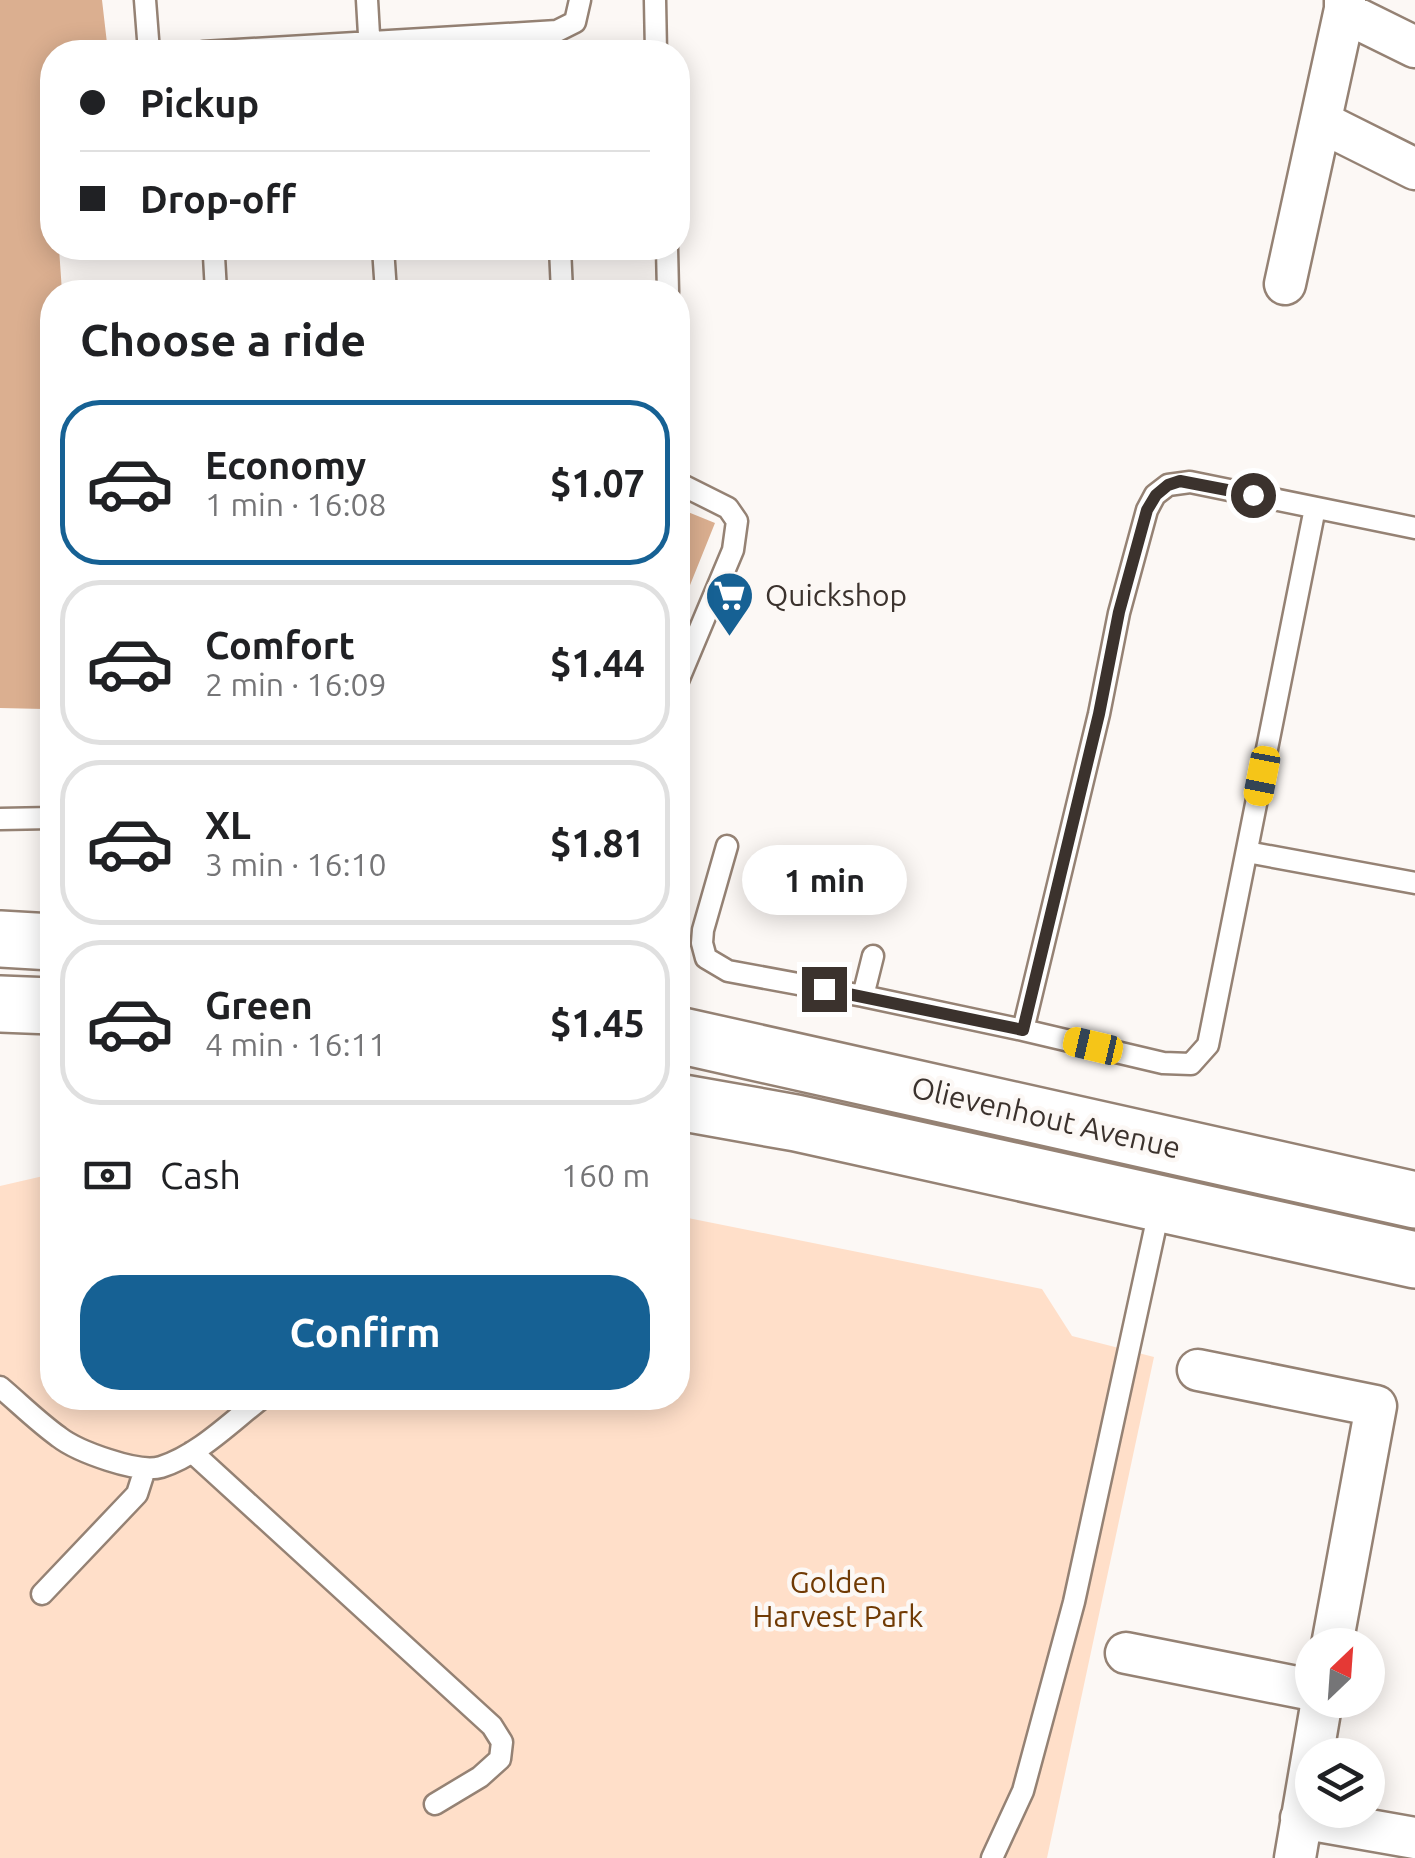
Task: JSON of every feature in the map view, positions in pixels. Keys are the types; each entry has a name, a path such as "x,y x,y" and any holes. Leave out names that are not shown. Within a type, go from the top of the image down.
{"street":[{"path":"1345,4 1352,16 1415,47"},
{"path":"1285,284 1345,4"},
{"path":"1321,122 1415,170"},
{"path":"0,940 40,942"},
{"path":"0,1004 40,1006"},
{"name":"Olievenhout Avenue","path":"690,1038 1415,1200"},
{"name":"Olievenhout Avenue","path":"690,1104 796,1123 1415,1260"},
{"path":"1198,1370 1376,1406 1335,1628"},
{"path":"1126,1654 1295,1687"},
{"path":"1294,1858 1300,1828"},
{"path":"1358,1828 1415,1838"}],"lane":[{"path":"144,0 148,40"},
{"path":"367,0 370,40"},
{"path":"445,40 557,31 575,22 580,0"},
{"path":"655,0 656,40"},
{"path":"1023,1030 1099,714 1119,612 1147,510 1156,495 1168,485 1190,482 1415,528"},
{"path":"690,488 728,508 736,521 733,550 690,652"},
{"path":"727,846 702,944 706,958 728,971 863,996 1164,1063 1191,1064 1208,1045 1315,508"},
{"path":"0,819 40,818"},
{"path":"1247,852 1415,883"},
{"path":"863,996 873,956"},
{"path":"992,1858 1023,1792 1074,1602 1154,1246 1160,1204"},
{"path":"0,1387 62,1440 120,1463 145,1468 159,1468 192,1452 246,1410"},
{"path":"192,1452 492,1726 502,1742 500,1759 435,1804"},
{"path":"42,1594 137,1494 145,1468"}],"green space":[{"name":"Golden Harvest Park","path":"40,1177 40,1410 690,1410 690,1218 1042,1289 1072,1336 1154,1357 1047,1858 0,1858 0,1186"}],"building":[{"path":"0,0 102,0 107,40 40,40 40,260 60,260 61,280 40,280 40,709 0,708"},
{"path":"690,513 715,523 690,585"}],"place":[{"name":"Quickshop","path":"730,638"}],"route":[{"path":"824,989 1023,1030 1099,714 1119,612 1147,510 1156,495 1180,481 1253,495"}]}
